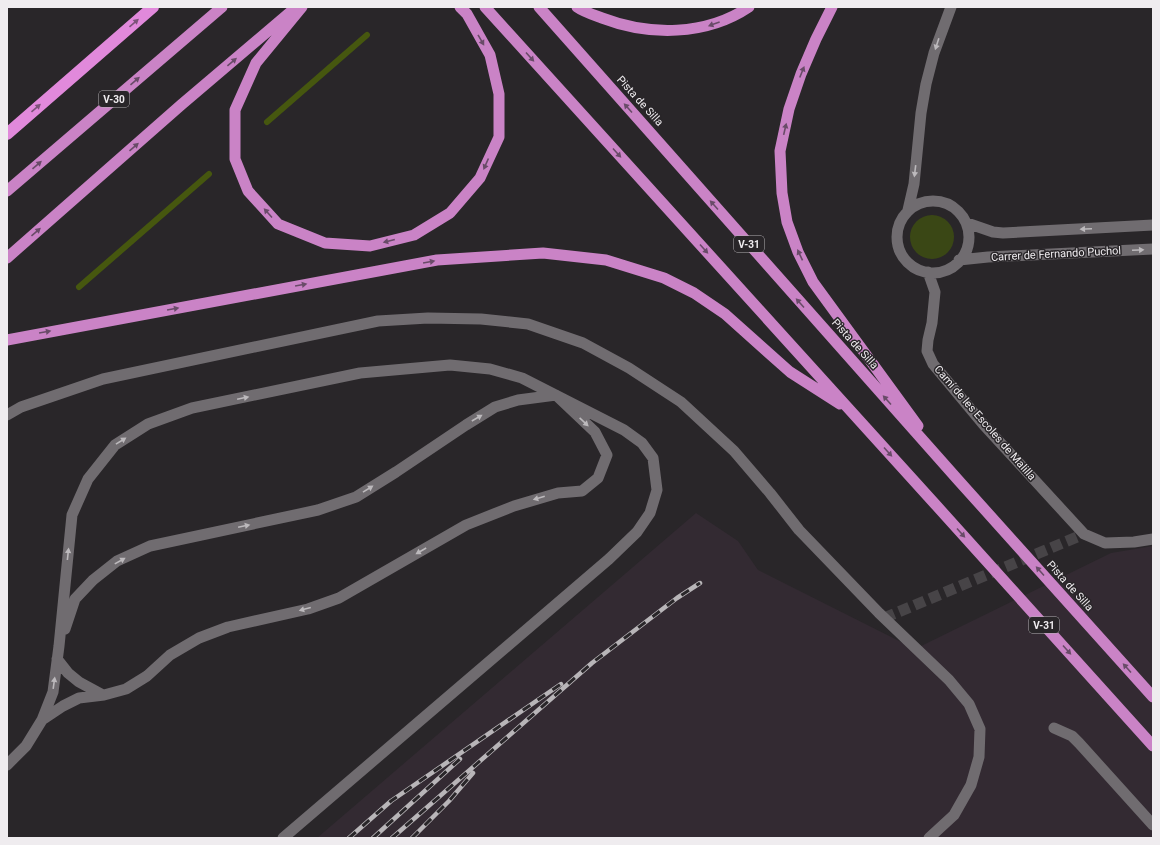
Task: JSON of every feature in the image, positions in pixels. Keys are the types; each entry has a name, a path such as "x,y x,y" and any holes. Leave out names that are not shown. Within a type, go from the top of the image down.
{"highway":[{"path":"7,134 153,7"},
{"name":"V-30","path":"7,191 222,7"},
{"path":"7,258 296,7"},
{"path":"302,7 256,63 235,110 235,159 248,191 278,224 325,243 370,246 414,235 450,214 480,178 499,137 499,94 490,55 467,14 460,7"},
{"name":"V-31","path":"485,7 1153,746"},
{"name":"Pista de Silla","path":"539,7 959,482 1153,697"},
{"path":"577,7 614,22 654,30 678,31 707,26 737,15 749,7"},
{"path":"832,7 801,74 789,109 780,151 782,193 787,222 798,252 813,282 959,482"},
{"path":"7,340 437,260 543,253 606,260 664,278 694,293 726,314 790,372 853,413"}],"street":[{"path":"908,210 914,184 921,113 926,84 934,53 951,7"},
{"path":"929,200 940,201 952,205 961,213 967,223 969,235 968,246 963,257 955,266 944,271 928,272 920,270 909,264 902,255 897,244 897,232 900,220 908,210 929,200"},
{"path":"967,223 993,232 1003,233 1153,225"},
{"name":"Carrer de Fernando Puchol","path":"959,260 988,257 1153,249"},
{"name":"Camí de les Escoles de Malilla","path":"928,272 935,292 927,351 933,364 983,424 1084,534 1105,543 1134,542 1153,539"},
{"path":"7,415 21,407 104,379 378,321 428,318 481,319 528,324 583,343 629,368 681,402 734,451 799,530 879,613 949,680 969,704 980,729 979,757 971,785 954,815 929,838"},
{"path":"7,765 26,746 42,720 53,692 72,515 88,479 115,445 148,424 192,408 360,373 450,365 490,369 522,378 624,430 642,443 653,458 657,490 650,513 637,532 609,559 283,838"},
{"path":"59,646 75,599 93,580 117,561 150,546 318,510 356,497 396,472 466,424 495,408 518,400 556,395"},
{"path":"42,720 63,706 79,698 104,695 126,689 148,676 170,655 199,638 228,627 308,609 339,598 466,525 514,506 558,493 582,491 598,478 607,455 595,432 556,395"},
{"path":"57,659 68,673 79,682 104,695"},
{"path":"1054,728 1072,736 1153,825"}],"shaded area":[{"path":"696,513 738,541 758,570 915,649 1111,553 1153,546 1153,838 317,838"}],"green space":[{"path":"928,215 936,215 941,216 948,221 953,228 953,246 948,253 941,258 928,259 920,256 913,249 910,241 910,233 913,225 920,218"}],"waterway":[{"path":"267,122 367,35"},
{"path":"79,287 209,174"}],"tunnel":[{"path":"884,618 1084,534"}],"railway":[{"path":"392,838 592,663 677,598 700,583"},
{"path":"349,838 391,801 561,684"},
{"path":"373,838 460,759"},
{"path":"412,838 449,801 473,773"}]}
